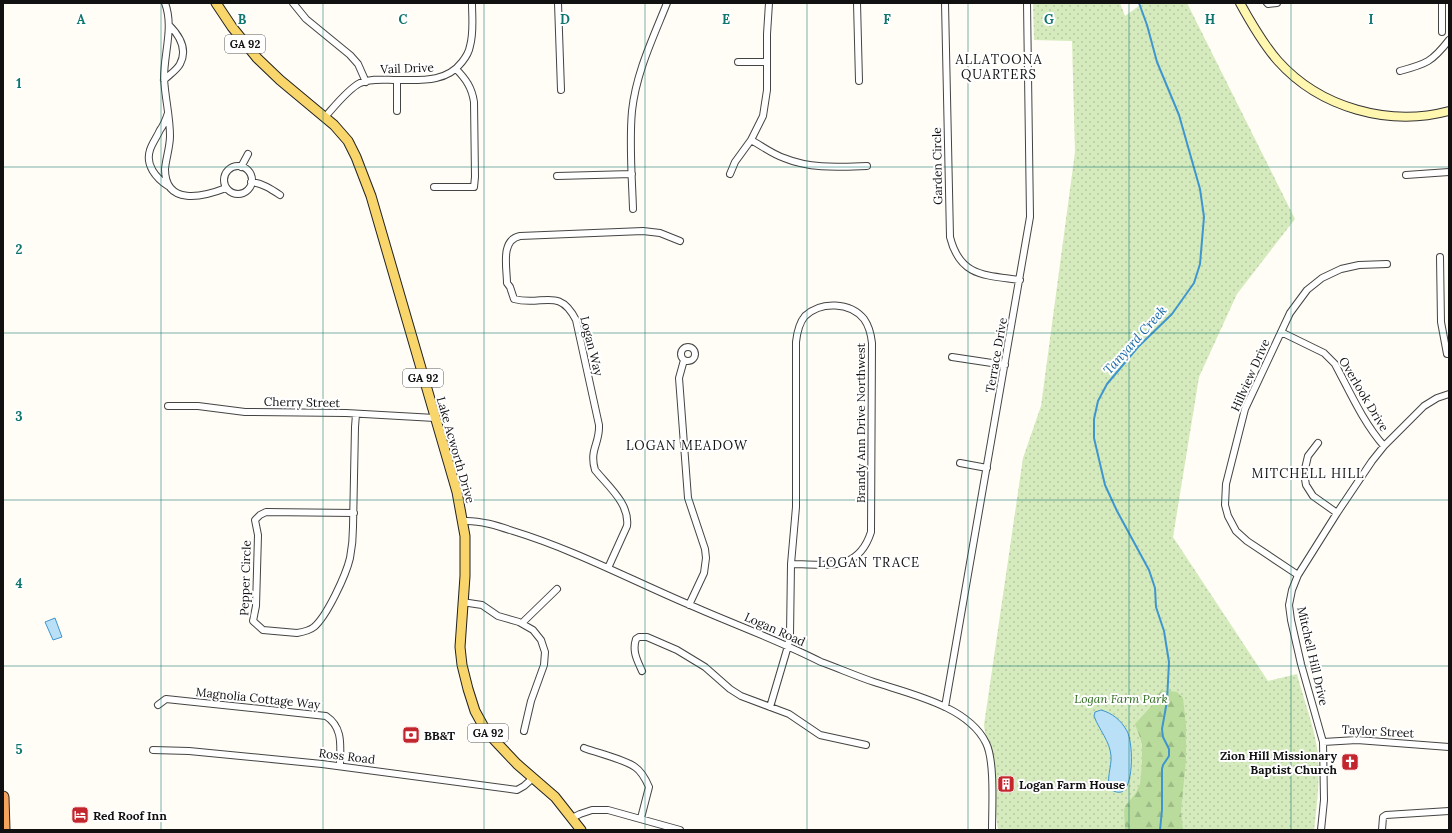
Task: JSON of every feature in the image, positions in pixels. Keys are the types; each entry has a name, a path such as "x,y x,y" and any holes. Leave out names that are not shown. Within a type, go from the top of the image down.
{"highway":[{"path":"3,797 4,830"}],"main road":[{"name":"Lake Acworth Drive","path":"216,3 232,27 257,58 280,80 338,129 348,142 363,173 384,239 457,492 463,521 465,551 460,647 462,665 475,711 486,731 517,764 555,797 581,830"},
{"path":"1240,3 1266,47 1280,63 1295,77 1327,98 1354,109 1394,116 1426,116 1449,111"}],"street":[{"path":"165,3 169,25 164,80 170,137 165,170 166,179 170,186"},
{"path":"293,3 306,19 355,59 366,82"},
{"name":"Vail Drive","path":"325,117 344,96 357,85 366,82 434,79 446,75 456,69 467,55 470,46 472,36 472,3"},
{"path":"558,3 561,90"},
{"path":"633,209 632,110 641,70 667,3"},
{"path":"730,174 735,162 751,140 763,116 767,90 766,34 769,3"},
{"path":"858,3 859,81"},
{"name":"Garden Circle","path":"945,3 950,237 952,246 959,260 973,271 982,274 1020,280"},
{"name":"Terrace Drive","path":"945,707 1030,217 1027,3"},
{"path":"1267,3 1277,3"},
{"path":"1442,3 1442,32"},
{"path":"164,80 180,65 184,50 181,40 169,25"},
{"path":"1400,71 1419,66 1432,60 1449,40"},
{"path":"738,62 766,62"},
{"path":"434,187 474,187 473,93 456,69"},
{"path":"397,80 397,111"},
{"path":"168,112 164,125 149,150 149,159 158,179 170,186 177,193 185,196 202,196 226,188"},
{"path":"751,140 779,156 802,165 827,168 866,166"},
{"path":"241,167 248,154"},
{"path":"235,166 246,169 250,173 252,182 248,190 244,193 238,194 228,191 224,180 227,170 235,166"},
{"path":"1406,175 1449,172"},
{"path":"557,176 632,174"},
{"path":"252,182 267,187 280,195"},
{"name":"Logan Way","path":"608,568 627,526 628,519 623,504 595,470 593,453 598,437 599,425 576,320 566,305 558,301 550,299 525,302 514,299 507,283 506,249 511,239 520,236 643,232 660,233 680,241"},
{"path":"1440,257 1441,322 1447,354 1449,354"},
{"name":"Hillview Drive","path":"1298,574 1247,541 1236,531 1228,516 1225,494 1227,476 1245,409 1290,312 1307,290 1322,278 1350,267 1387,264"},
{"name":"Brandy Ann Drive Northwest","path":"770,707 788,646 790,629 791,564 796,506 796,342 800,324 805,316 813,310 832,305 845,306 864,319 870,332 872,342 871,532 868,541 858,556 847,562 832,564 791,564"},
{"name":"Overlook Drive","path":"1281,332 1330,357 1366,421 1384,446"},
{"path":"952,357 1005,365"},
{"path":"684,360 679,378 688,498 705,549 706,558 704,573 689,605"},
{"name":"Mitchell Hill Drive","path":"1323,742 1301,664 1290,613 1290,597 1298,574 1337,513 1372,461 1384,446 1424,406 1437,398 1449,394"},
{"name":"Cherry Street","path":"168,406 198,406 245,412 356,414 435,418"},
{"name":"Pepper Circle","path":"354,513 266,512 255,520 257,543 256,606 253,621 258,627 264,630 302,632 313,628 318,623 338,588 347,567 352,547 354,513 356,414"},
{"path":"1318,443 1308,456 1304,473 1306,486 1313,496 1337,513"},
{"path":"960,463 987,468"},
{"name":"Logan Road","path":"463,521 471,520 536,538 608,568 689,605 788,646 820,662 954,711 978,730 986,744 990,757 992,830"},
{"path":"522,623 557,589"},
{"path":"462,602 482,604 498,616 522,623 541,640 545,652 544,665 531,701 524,731"},
{"path":"642,671 635,657 634,649 636,639 643,636 654,639 694,660 741,696 789,714 820,735 866,745"},
{"name":"Magnolia Cottage Way","path":"158,705 166,699 326,716 334,721 339,732 340,766"},
{"name":"Taylor Street","path":"1323,742 1357,740 1449,747"},
{"path":"1320,830 1324,794 1323,742"},
{"path":"584,748 612,757 635,767 645,778 650,787 641,818"},
{"name":"Ross Road","path":"153,750 189,751 340,766 517,790 533,778"},
{"path":"572,818 580,814 600,809 641,818 680,830"},
{"path":"1382,830 1383,817 1386,815 1449,811"}],"green space":[{"name":"Logan Farm Park","path":"1033,3 1120,3 1125,16 1143,3 1187,3 1295,219 1237,294 1199,377 1173,537 1268,681 1297,674 1317,745 1319,764 1314,830 998,830 984,725 1023,458 1041,406 1075,152 1072,41 1034,40"},
{"path":"1161,690 1177,692 1183,698 1186,724 1186,759 1181,812 1183,830 1125,830 1124,810 1126,805 1136,793 1140,784 1142,764 1142,743 1135,724 1154,703"}],"water":[{"path":"55,618 62,637 53,640 45,622"},
{"path":"1101,710 1109,713 1119,720 1125,727 1129,736 1131,771 1127,787 1120,792 1111,790 1109,787 1111,756 1109,745 1094,716 1095,712"}],"waterway":[{"name":"Tanyard Creek","path":"1139,3 1147,25 1157,62 1179,115 1200,189 1204,217 1200,264 1194,283 1172,314 1138,347 1107,384 1098,401 1094,419 1094,438 1105,485 1117,511 1149,570 1155,588 1156,607 1164,631 1169,662 1167,701 1162,729 1163,737 1169,749 1169,756 1162,769 1162,810 1160,830"}],"place":[{"name":"BB&T","path":"411,735"},
{"name":"Zion Hill Missionary Baptist Church","path":"1350,762"},
{"name":"Logan Farm House","path":"1006,784"},
{"name":"Red Roof Inn","path":"80,815"}],"district":[{"name":"ALLATOONA QUARTERS","path":"999,66"},
{"name":"LOGAN MEADOW","path":"687,445"},
{"name":"MITCHELL HILL","path":"1308,473"},
{"name":"LOGAN TRACE","path":"869,562"}]}
